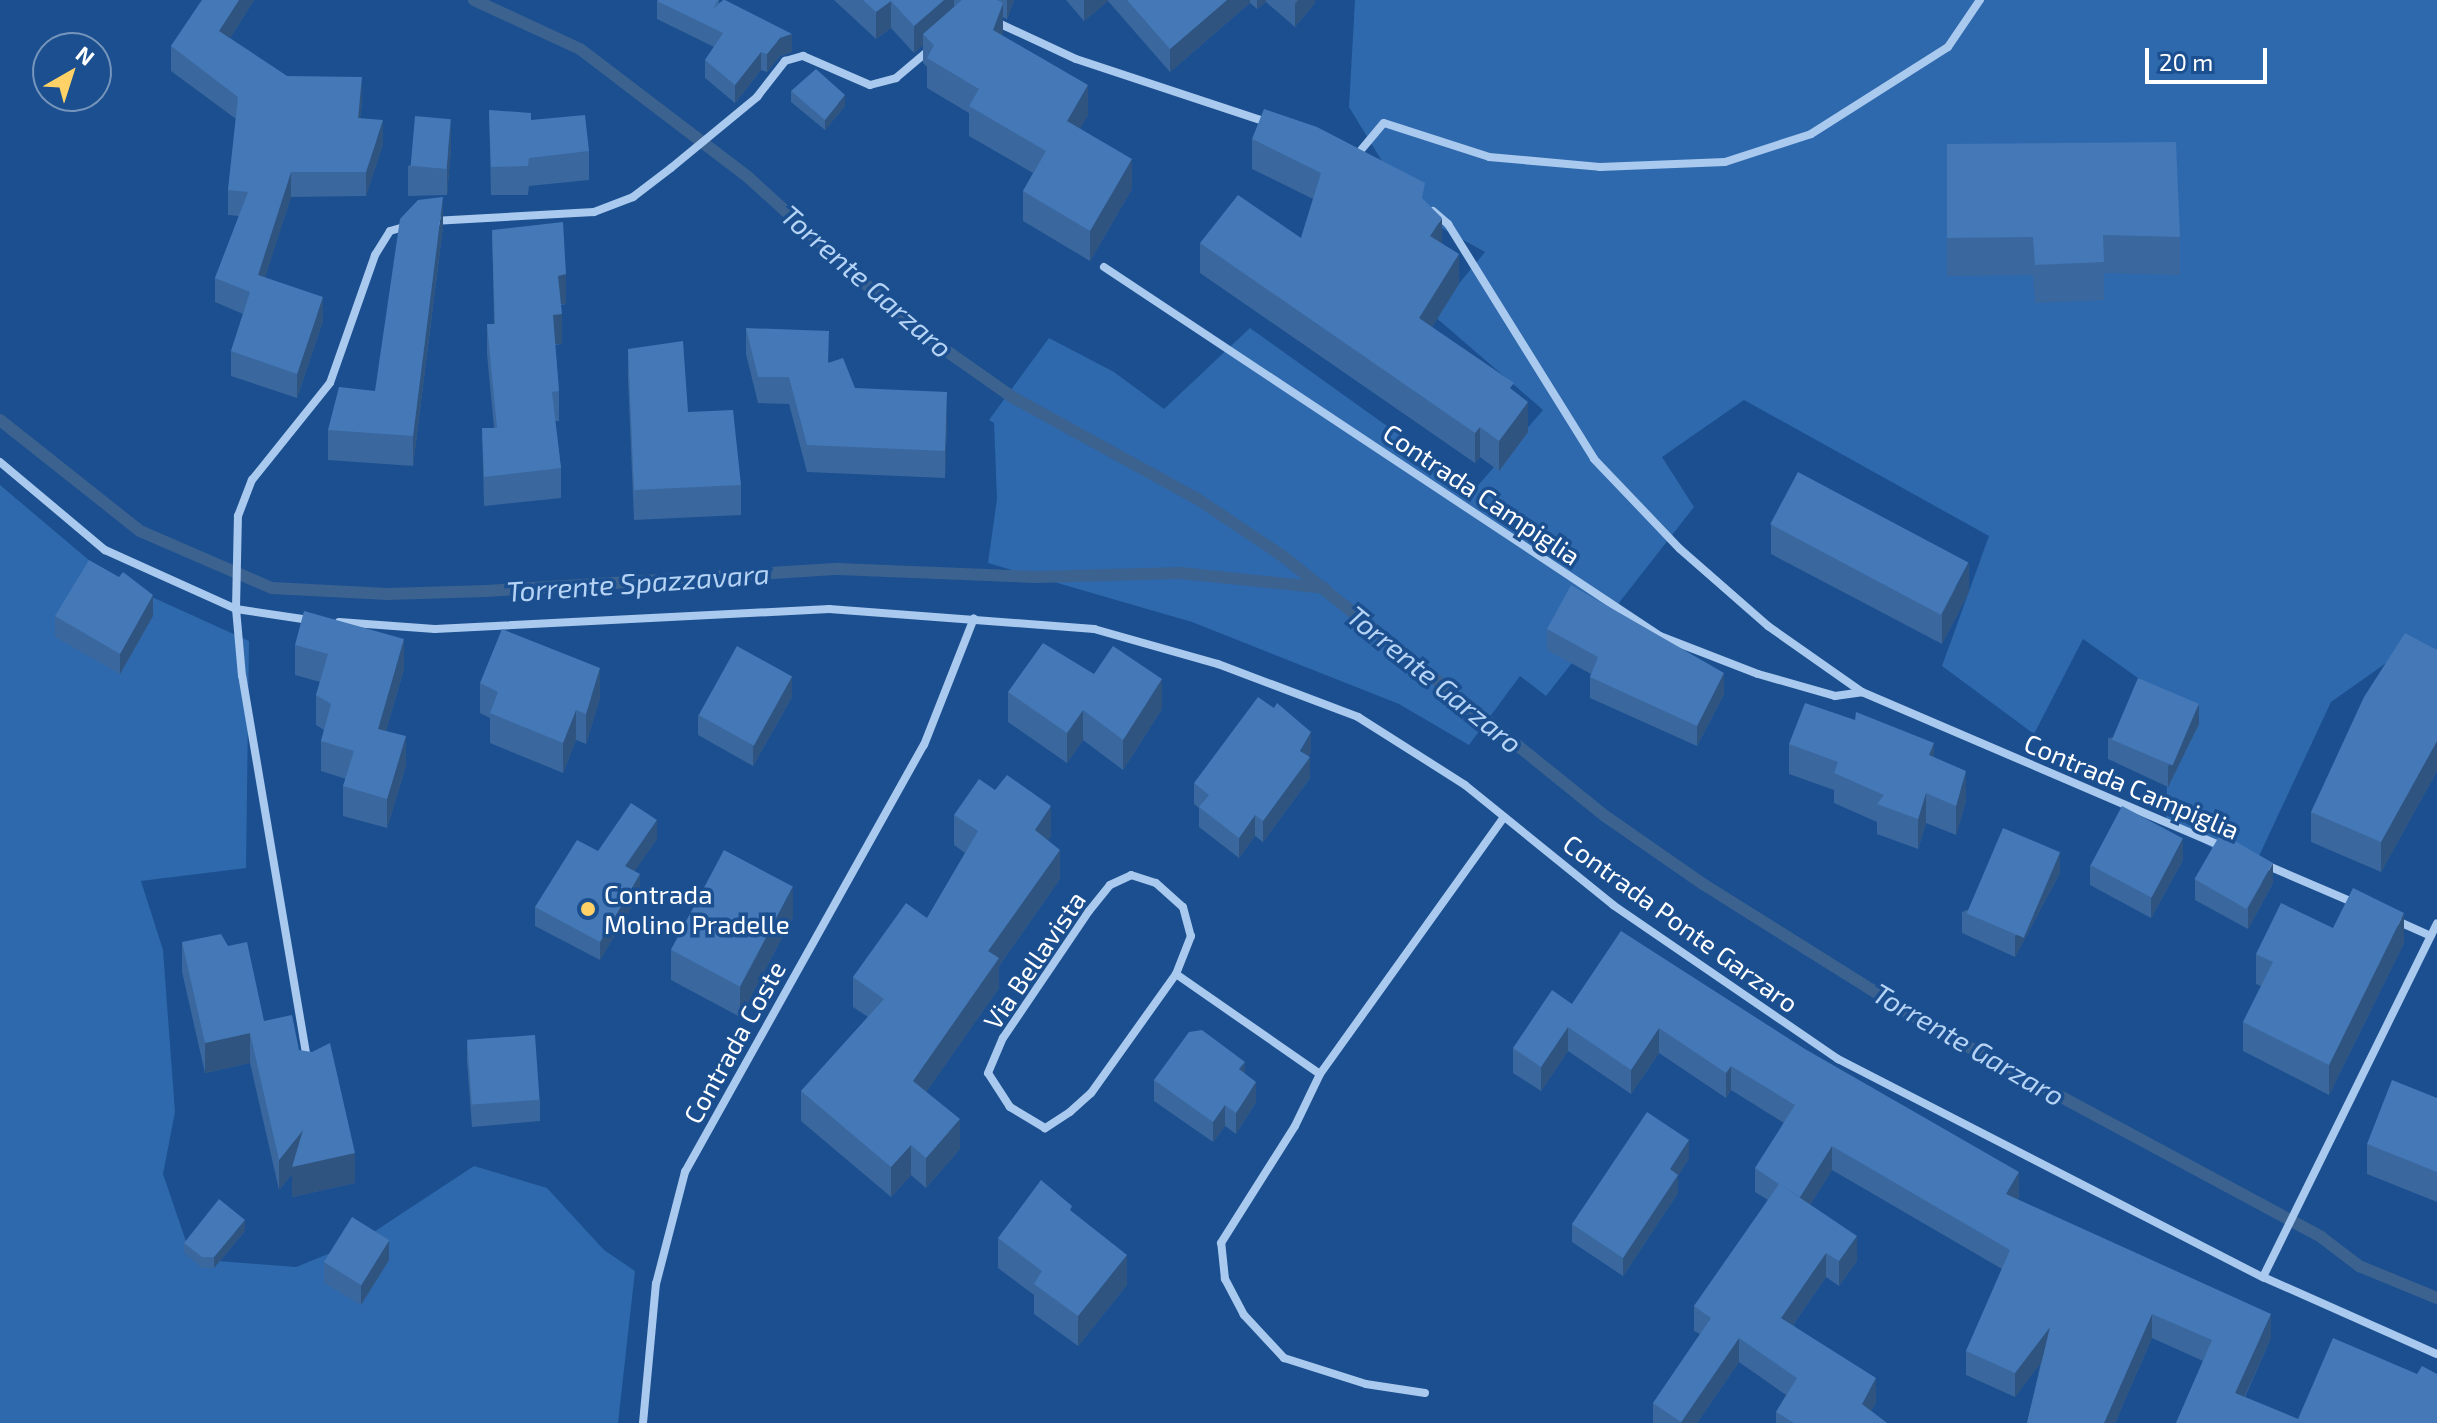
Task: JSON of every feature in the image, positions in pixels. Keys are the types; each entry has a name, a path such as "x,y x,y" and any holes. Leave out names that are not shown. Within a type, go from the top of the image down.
{"street":[{"path":"1361,150 1384,123 1489,157 1600,167 1725,162 1811,134 1948,47 1980,0"},
{"path":"976,19 988,18 1076,59 1275,124"},
{"path":"310,1075 242,676 236,609 238,516 252,480 330,383 375,255 390,231 425,221 594,212 633,197 757,97 785,61 803,56 870,85 896,78 935,45"},
{"path":"1347,146 1361,150 1372,159"},
{"name":"Contrada Campiglia","path":"1426,205 1448,224 1594,459 1680,549 1757,616 1862,692 2241,854"},
{"name":"Contrada Campiglia","path":"1104,267 1660,636 1758,674 1835,696 1862,692"},
{"path":"0,462 105,550 236,609"},
{"name":"Contrada Ponte Garzaro","path":"236,609 264,617 435,629 829,609 1094,629 1218,664 1358,717 1465,785 1613,905 1838,1059 2263,1277 2437,1354"},
{"name":"Contrada Coste","path":"643,1423 656,1284 685,1172 924,745 974,618"},
{"path":"1425,1393 1366,1384 1284,1358 1244,1315 1225,1279 1221,1243 1295,1126 1320,1074 1504,817"},
{"name":"Contrada Campiglia","path":"2256,861 2373,911"},
{"name":"Via Bellavista","path":"1131,875 1156,883 1183,907 1191,936 1176,974 1091,1093 1070,1112 1045,1128 1010,1107 988,1073 1003,1038 1038,981 1110,885 1131,875"},
{"path":"2387,917 2431,936"},
{"path":"2263,1277 2437,923"},
{"path":"1176,974 1320,1074"}],"shaded area":[{"path":"1355,0 2437,0 2437,660 2389,661 2331,702 2252,871 2166,821 2169,700 2083,639 2034,734 1942,666 1989,536 1744,400 1662,457 1694,507 1546,696 1520,676 1469,745 1399,704 1192,622 988,563 997,499 994,423 989,420 1049,338 1114,372 1164,409 1250,328 1475,489 1543,410 1433,315 1485,252 1413,212 1349,107"},
{"path":"0,485 110,578 249,641 246,868 141,881 163,950 175,1112 163,1174 192,1259 296,1267 360,1241 474,1166 547,1188 604,1250 635,1271 618,1423 0,1423"}],"building":[{"path":"202,0 239,0 219,31 287,76 362,77 358,118 383,120 366,172 291,172 258,275 323,297 297,374 231,351 250,292 215,278 248,192 228,190 238,97 171,46"},
{"path":"658,0 718,0 713,9 725,0 792,34 780,38 767,54 761,52 735,85 705,60 723,33"},
{"path":"863,0 944,0 914,26 891,1 876,12"},
{"path":"962,0 997,0 1003,3 993,30 1088,85 1067,121 1132,159 1090,231 1023,191 1046,151 969,106 979,89 927,58 934,45 923,34"},
{"path":"1127,0 1227,0 1170,49"},
{"path":"816,69 845,95 825,120 791,91"},
{"path":"1264,109 1317,127 1425,183 1422,198 1442,218 1430,236 1459,254 1419,318 1514,383 1510,388 1528,402 1499,441 1480,427 1475,433 1200,243 1238,195 1301,238 1321,173 1252,139"},
{"path":"489,110 531,113 531,120 585,115 589,151 529,158 528,166 491,167"},
{"path":"415,116 451,119 447,169 411,166"},
{"path":"2176,142 2180,237 2103,235 2104,262 2035,265 2033,237 1947,238 1947,144"},
{"path":"443,197 413,436 328,430 339,387 375,391 400,219 418,200"},
{"path":"563,222 566,274 558,276 562,314 553,315 559,391 552,392 561,468 484,477 482,428 497,428 487,324 495,324 492,230"},
{"path":"746,328 829,331 828,363 843,358 855,388 947,392 945,451 807,445 789,377 758,377"},
{"path":"683,341 688,412 733,410 741,485 634,490 628,349"},
{"path":"1798,472 1968,563 1941,615 1770,524"},
{"path":"89,560 119,577 123,572 153,595 120,654 55,616"},
{"path":"1571,585 1724,673 1697,726 1590,677 1598,657 1547,629"},
{"path":"304,611 404,639 378,729 406,736 387,799 343,786 354,751 321,741 331,704 316,695 328,654 295,645"},
{"path":"502,629 600,668 586,714 576,710 563,743 490,713 498,692 480,683"},
{"path":"2405,633 2437,650 2437,741 2381,842 2311,812 2364,697"},
{"path":"1043,643 1094,674 1113,646 1162,679 1123,740 1083,710 1067,733 1008,692"},
{"path":"737,646 792,677 754,746 699,715"},
{"path":"2138,678 2199,704 2173,765 2112,740"},
{"path":"1258,697 1274,708 1277,703 1311,732 1300,751 1310,757 1263,821 1255,815 1239,838 1199,807 1209,795 1194,783"},
{"path":"1805,703 1855,720 1856,712 1934,743 1929,755 1966,771 1956,806 1926,793 1918,819 1877,804 1884,795 1834,773 1838,762 1789,744"},
{"path":"1007,775 1051,806 1035,830 1060,850 988,951 999,958 913,1081 960,1119 926,1158 911,1145 891,1167 801,1091 884,999 853,977 906,903 927,918 978,831 954,815 979,779 995,790"},
{"path":"631,803 657,820 625,866 640,874 600,942 535,907 577,840 598,851"},
{"path":"2122,806 2183,838 2151,898 2091,865"},
{"path":"2003,828 2060,852 2024,938 1967,914"},
{"path":"2221,833 2273,863 2246,909 2194,879"},
{"path":"724,850 793,887 740,986 671,950"},
{"path":"2353,888 2404,913 2329,1065 2243,1022 2273,962 2256,954 2281,903 2333,928"},
{"path":"1621,931 1805,1049 2019,1172 2006,1194 2271,1314 2235,1393 2298,1419 2333,1338 2417,1374 2422,1366 2437,1374 2437,1423 2176,1423 2212,1340 2152,1314 2104,1423 2027,1423 2050,1327 2015,1373 1966,1351 2010,1250 1832,1146 1800,1197 1781,1185 1857,1236 1839,1261 1826,1253 1781,1318 1876,1378 1862,1404 1887,1423 1794,1423 1776,1412 1797,1378 1739,1338 1681,1422 1653,1403 1711,1318 1694,1306 1779,1184 1755,1168 1795,1105 1731,1066 1726,1073 1659,1028 1631,1070 1568,1027 1541,1067 1513,1048 1552,990 1572,1004"},
{"path":"221,934 228,946 247,942 264,1021 292,1015 299,1050 312,1052 330,1043 355,1153 292,1167 303,1130 279,1160 250,1033 205,1043 182,942"},
{"path":"1202,1030 1245,1062 1239,1069 1256,1082 1236,1113 1225,1105 1213,1122 1154,1080 1189,1032"},
{"path":"535,1035 540,1100 472,1105 467,1040"},
{"path":"2392,1080 2437,1098 2437,1172 2367,1144"},
{"path":"1647,1112 1689,1140 1670,1169 1678,1175 1623,1258 1572,1224"},
{"path":"1041,1180 1072,1206 1070,1210 1127,1255 1078,1316 1034,1284 1042,1271 998,1238"},
{"path":"219,1199 245,1220 214,1257 202,1257 184,1243"},
{"path":"352,1217 389,1240 361,1285 324,1262"}],"waterway":[{"name":"Torrente Garzaro","path":"474,0 580,49 748,177 914,328 1012,397 1196,498 1284,557 1605,816 1703,884 1926,1024 2321,1237 2359,1266 2437,1298"},
{"name":"Torrente Spazzavara","path":"0,420 140,531 272,588 388,594 486,591 838,569 1037,577 1180,573 1324,588"}],"place":[{"name":"Contrada Molino Pradelle","path":"588,909"}]}
